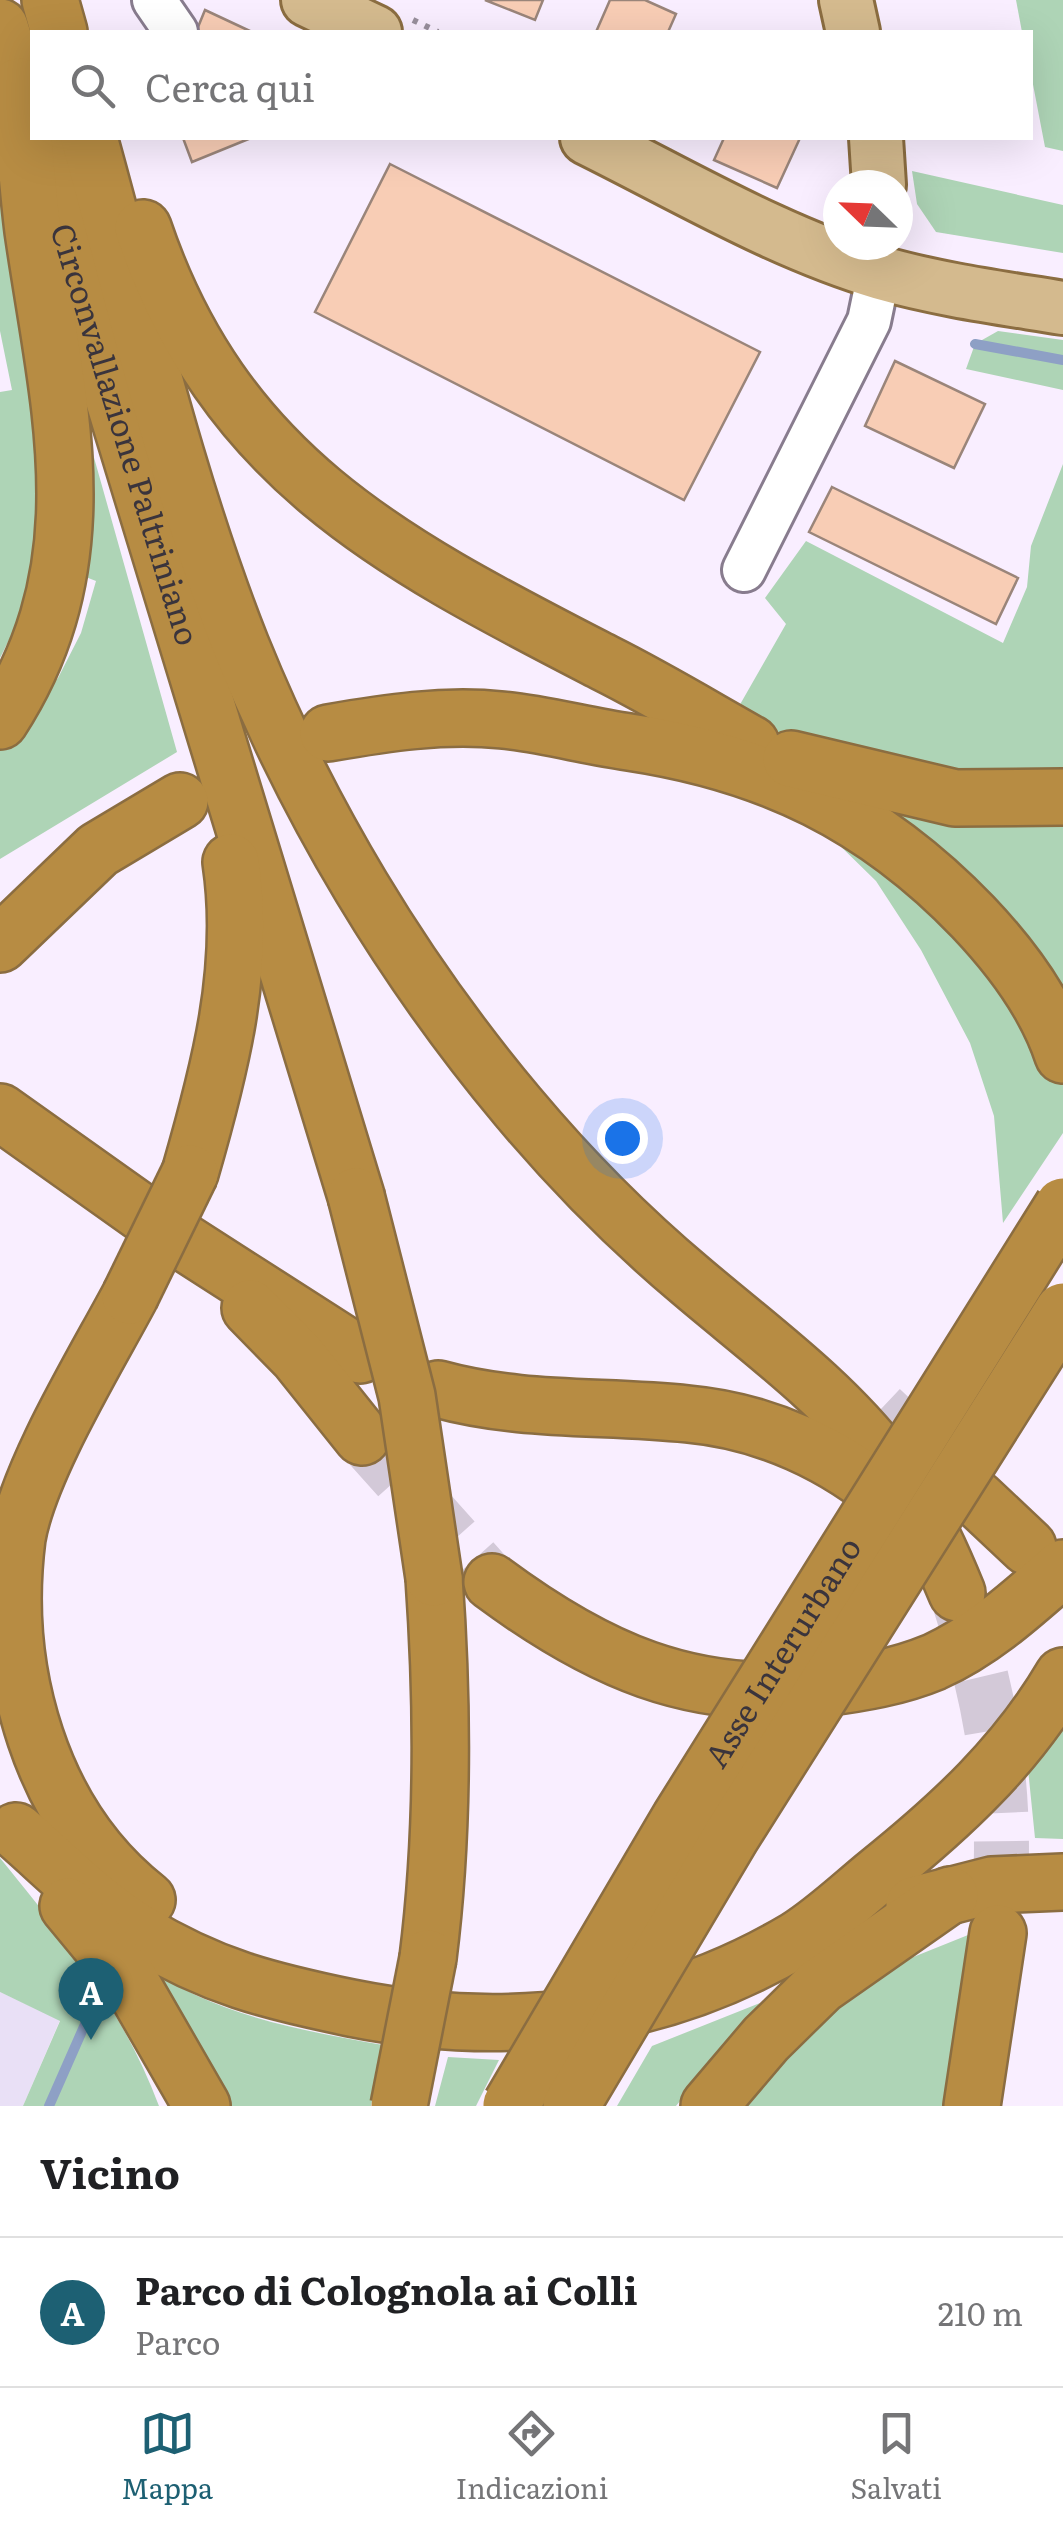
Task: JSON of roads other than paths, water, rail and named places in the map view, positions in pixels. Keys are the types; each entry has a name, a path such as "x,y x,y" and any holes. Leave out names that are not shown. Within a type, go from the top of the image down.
{"highway":[{"path":"50,0 58,30"},
{"name":"Circonvallazione Paltriniano","path":"0,27 28,118"},
{"path":"0,720 29,676 49,624 63,564 67,470 59,384 33,229 28,118"},
{"name":"Circonvallazione Paltriniano","path":"35,140 212,730"},
{"name":"Circonvallazione Paltriniano","path":"90,140 202,537 269,709"},
{"path":"107,140 124,170 158,270 205,356 253,424 296,472 376,538 434,574 751,744 813,768 955,798 1063,797"},
{"path":"328,733 536,704 599,708 751,744"},
{"path":"269,709 521,1072 717,1269 881,1409"},
{"path":"269,709 364,892 457,1033 594,1191 684,1276 841,1408 889,1464 957,1594"},
{"path":"460,717 678,747 770,778 833,806 895,844 1003,948 1054,1028 1063,1055"},
{"path":"212,730 236,896 228,1018 190,1173 69,1412 16,1537 12,1665 27,1732 95,1850 133,1889 210,1941 348,2007"},
{"path":"212,730 356,1196 407,1396 434,1578 440,1662 439,1854 428,1958 399,2106"},
{"path":"0,888 98,850 180,801"},
{"path":"0,944 98,850"},
{"path":"0,1112 176,1237 360,1354"},
{"name":"Asse Interurbano","path":"510,2105 680,1818 1063,1206"},
{"path":"176,1237 298,1357 362,1437"},
{"name":"Asse Interurbano","path":"571,2106 722,1850 1063,1312"},
{"path":"438,1388 478,1400 545,1408 688,1414 739,1422 789,1438 836,1462 892,1502 932,1542"},
{"path":"492,1582 569,1636 625,1664 698,1686 772,1694 884,1679 935,1661 984,1634 1046,1558 977,1499"},
{"path":"799,1938 947,1819 1007,1757 1063,1676"},
{"path":"8,1821 97,1902 173,1952 272,1994 453,2023 514,2025 577,2020 638,2008 690,1989 799,1938 992,1885 1063,1882"},
{"path":"8,1821 56,1891 130,1981 202,2106"},
{"path":"709,2106 766,2039 820,1986 950,1895"},
{"path":"972,2106 998,1934"}],"main road":[{"path":"308,0 366,30"},
{"path":"846,0 853,30"},
{"path":"591,140 802,242 823,247"},
{"path":"876,140 878,170"},
{"path":"882,260 952,291 1063,308"}],"street":[{"path":"154,0 172,30"},
{"path":"744,570 869,321 880,260"}],"waterway":[{"path":"975,344 1063,360"},
{"path":"49,2106 86,2022"}],"tunnel":[{"path":"881,1409 949,1473"},
{"path":"362,1437 492,1582"},
{"path":"958,1597 982,1682 996,1762 1001,1842 998,1930"}],"place":[{"name":"Parco di Colognola ai Colli","path":"91,2040"}]}
